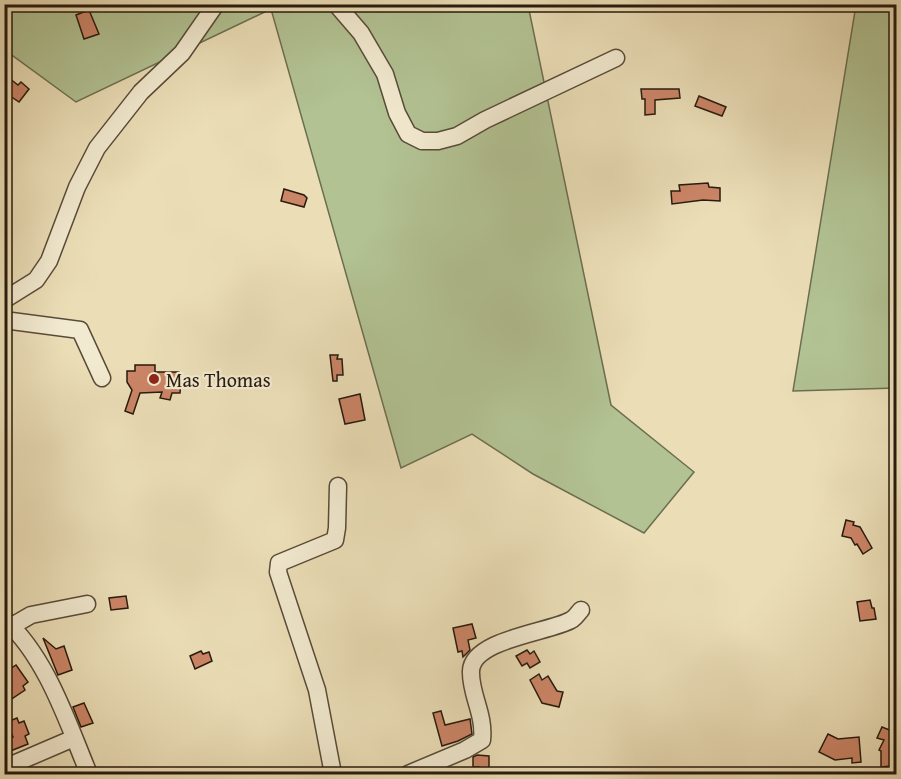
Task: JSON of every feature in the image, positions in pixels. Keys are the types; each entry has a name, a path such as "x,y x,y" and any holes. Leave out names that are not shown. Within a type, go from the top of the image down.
{"street":[{"path":"4,300 36,280 49,261 77,187 97,148 141,92 182,52 216,4"},
{"path":"336,4 361,33 385,74 397,112 408,134 422,141 438,141 457,136 485,120 616,58"},
{"path":"4,320 80,330 102,378"},
{"path":"333,774 317,690 278,572 279,563 334,540 337,528 338,486"},
{"path":"87,604 31,615 8,623 42,667 89,774"},
{"path":"408,774 465,750 482,740 483,725 471,673 474,660 487,650 507,641 571,620 581,610"},
{"path":"4,768 74,738"}],"green space":[{"path":"5,5 528,5 611,405 694,472 644,533 533,474 472,434 401,468 271,9 76,102 5,50"},
{"path":"856,5 896,5 896,388 793,391"}],"building":[{"path":"89,10 99,34 84,39 76,15"},
{"path":"9,78 18,85 21,82 29,89 19,102 10,96 4,103 4,85"},
{"path":"641,89 679,89 680,98 655,100 655,114 645,115 645,99 642,99"},
{"path":"699,96 726,107 722,116 695,106"},
{"path":"708,183 709,187 720,188 720,201 703,200 672,204 671,191 680,191 679,185"},
{"path":"284,189 304,195 307,198 304,207 281,201"},
{"path":"330,355 338,355 337,359 342,359 343,375 337,375 337,381 333,381"},
{"name":"Mas Thomas","path":"135,365 155,365 155,372 179,372 180,393 172,393 170,400 160,398 162,392 140,393 133,414 125,411 132,390 127,382 127,371 135,371"},
{"path":"360,394 365,420 345,424 339,399"},
{"path":"846,520 860,527 872,548 863,554 851,538 842,536"},
{"path":"126,596 128,608 111,610 109,598"},
{"path":"870,600 876,619 860,621 857,602"},
{"path":"472,624 476,638 468,640 470,650 463,657 462,651 458,652 453,628"},
{"path":"43,638 56,649 64,646 72,670 58,675"},
{"path":"527,650 530,654 534,651 540,662 530,668 527,663 522,666 516,656"},
{"path":"201,651 203,654 209,652 212,661 195,669 190,656"},
{"path":"16,665 28,682 23,686 25,690 4,704 4,673"},
{"path":"539,674 542,680 548,676 557,691 563,692 559,707 542,703 530,680"},
{"path":"84,703 93,723 81,727 73,707"},
{"path":"441,711 445,725 470,719 472,734 442,746 433,713"},
{"path":"17,718 19,723 24,721 29,734 25,736 28,744 8,752 4,740 13,737 7,722"},
{"path":"882,727 897,733 897,744 890,753 891,766 881,767 881,751 879,750 884,740 877,738"},
{"path":"828,734 838,739 859,737 861,762 852,763 852,758 835,760 819,752"},
{"path":"489,756 489,773 479,772 479,767 473,767 473,757"}],"place":[{"name":"Mas Thomas","path":"154,379"}]}
